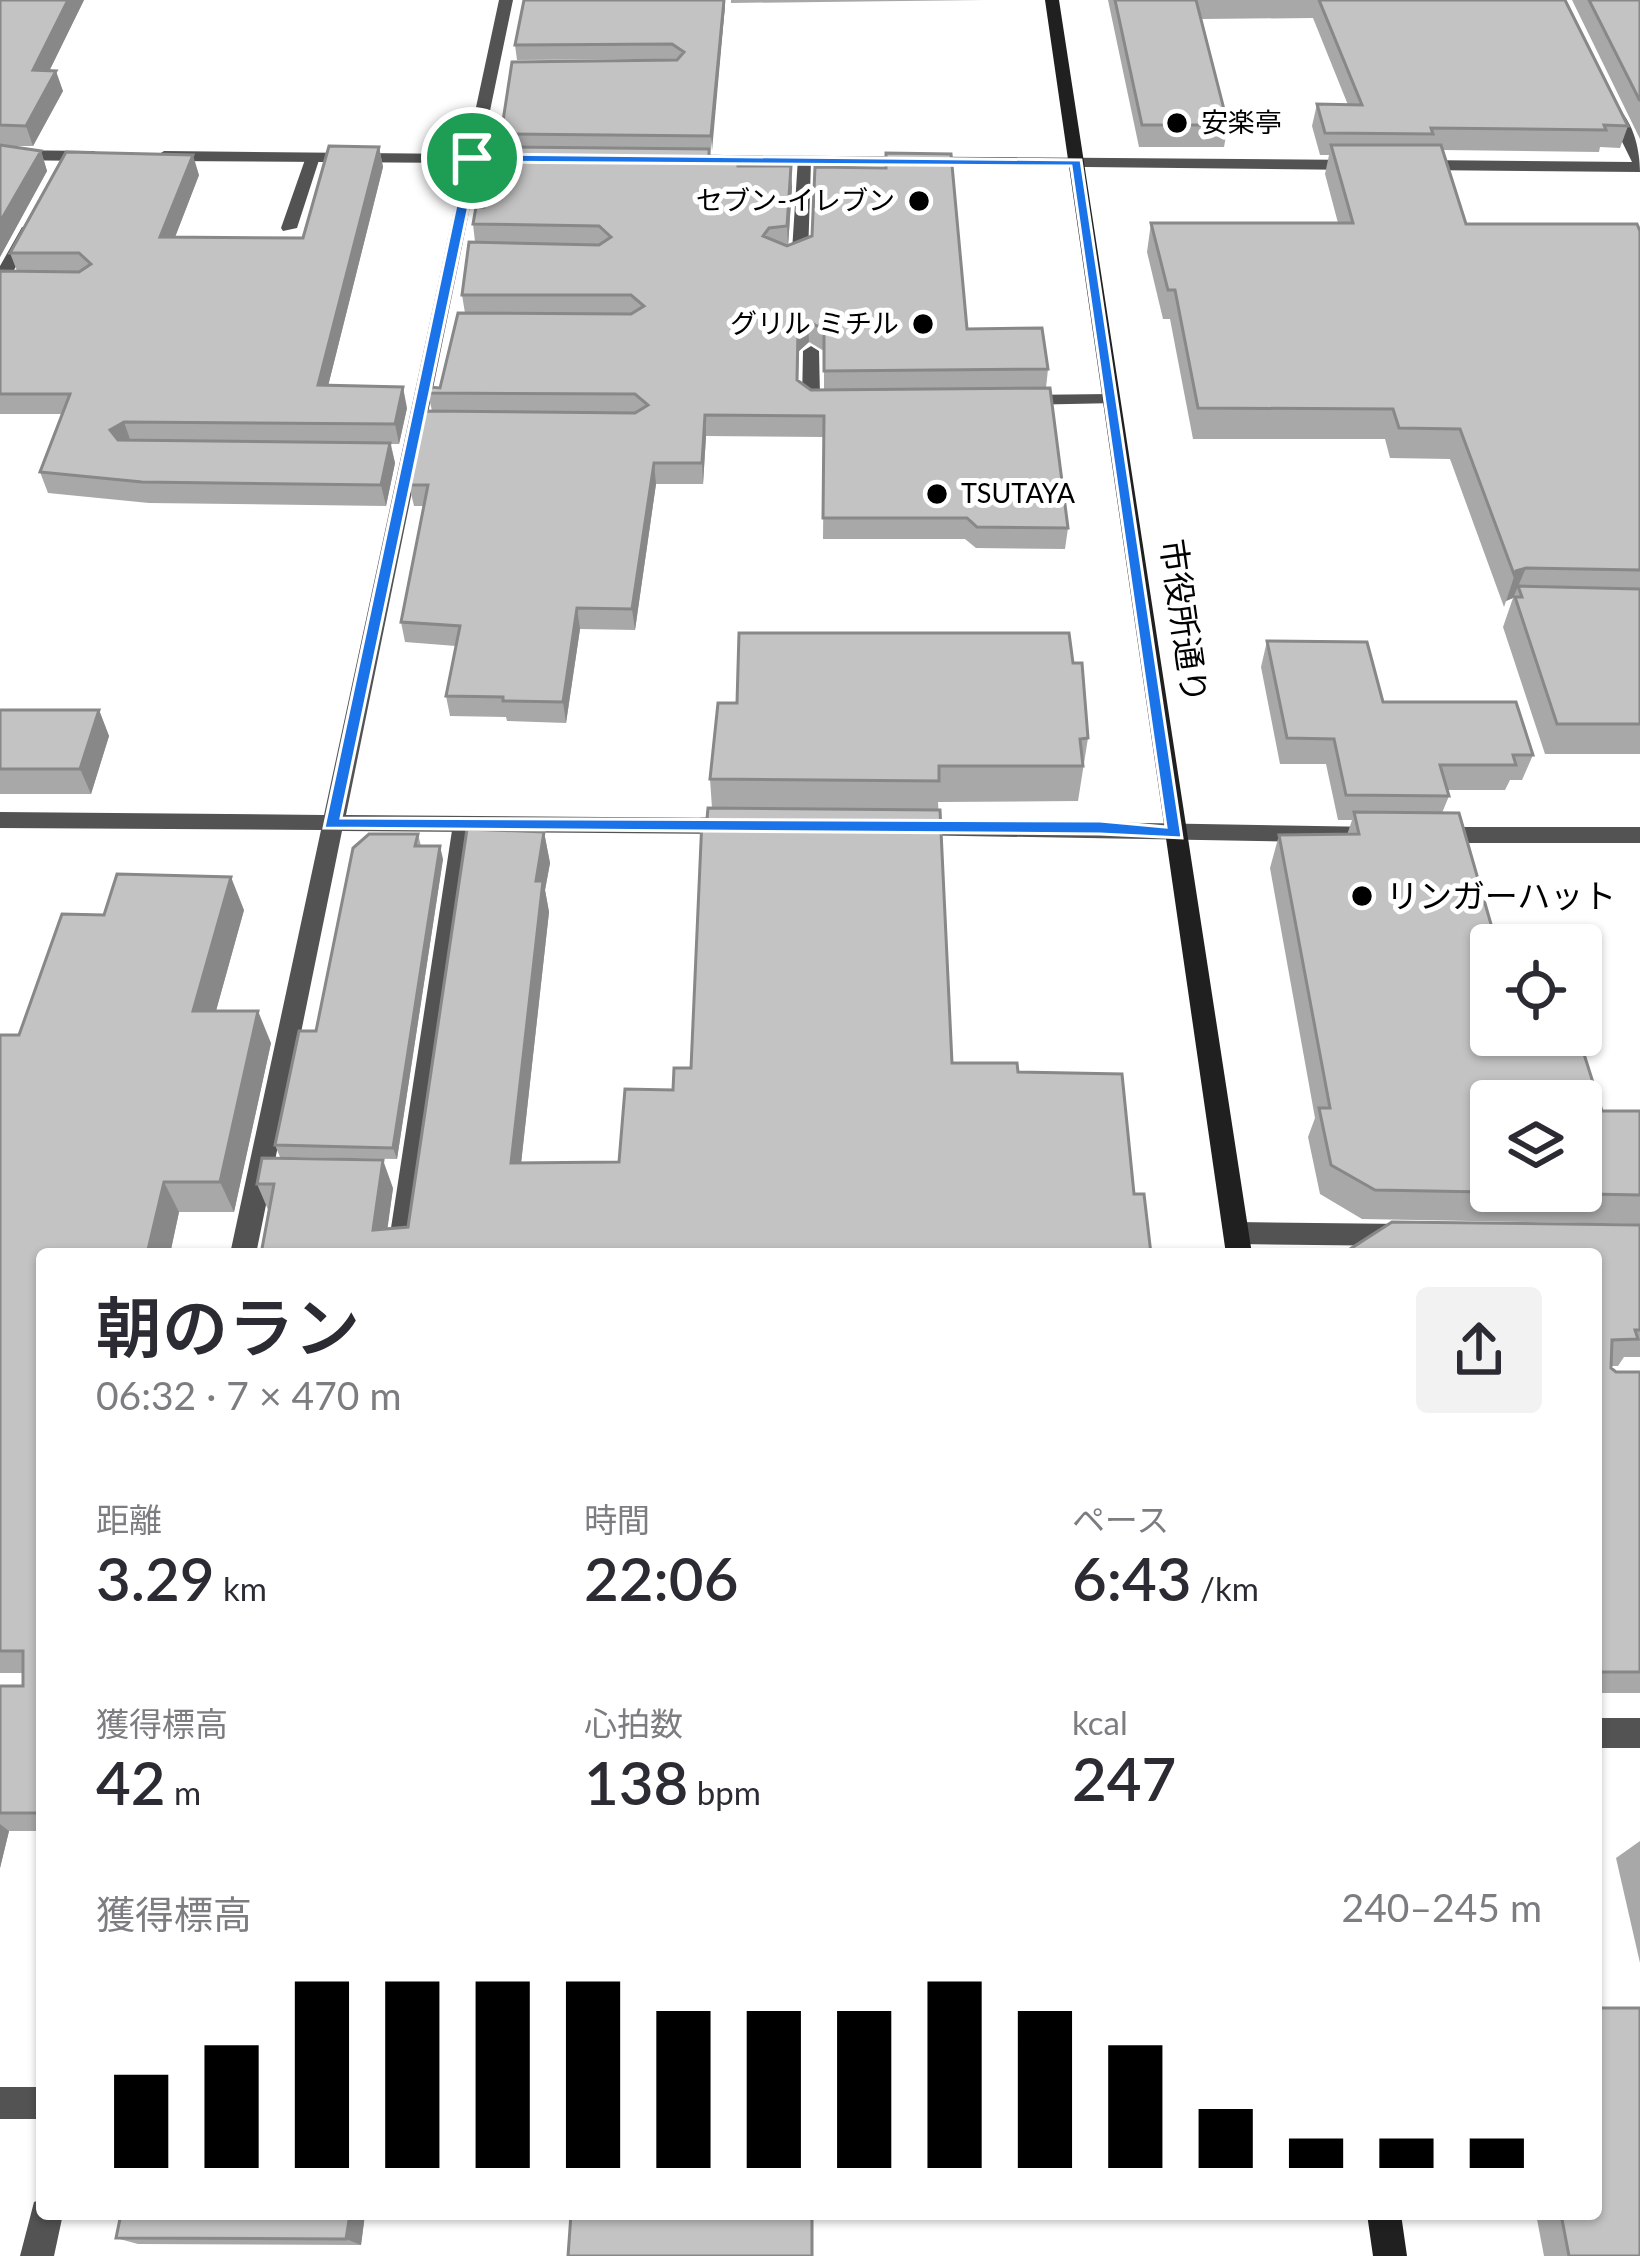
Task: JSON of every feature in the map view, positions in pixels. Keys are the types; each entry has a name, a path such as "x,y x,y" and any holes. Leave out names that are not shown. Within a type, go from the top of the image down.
{"street":[{"path":"245,1248 270,1171 331,824 506,0"},
{"name":"市役所通り","path":"1052,0 1237,1244"},
{"path":"491,69 514,69"},
{"path":"1411,165 1640,166 1600,82"},
{"path":"0,155 113,156"},
{"path":"57,177 69,156"},
{"path":"135,156 544,159"},
{"path":"289,227 312,157"},
{"path":"685,160 1387,165"},
{"path":"776,256 800,256 803,160"},
{"path":"22,283 0,282 34,218"},
{"path":"453,254 474,254"},
{"path":"437,325 459,325"},
{"path":"811,351 811,400 857,400"},
{"path":"993,400 1111,399"},
{"path":"416,423 438,423"},
{"path":"387,454 410,454"},
{"path":"0,820 747,826"},
{"path":"400,1248 401,1174 464,824"},
{"path":"888,826 1100,827 1176,834 1640,835"},
{"path":"1237,1244 1426,1236"},
{"path":"1602,1732 1640,1732"},
{"path":"0,2103 36,2103"},
{"path":"37,2256 45,2220"},
{"path":"1385,2220 1390,2256"}],"building":[{"path":"0,0 68,0 33,70 56,71 26,126 0,125"},
{"path":"524,0 724,0 711,136 501,134 512,62 677,60 684,52 672,44 515,45"},
{"path":"1115,0 1196,0 1228,125 1142,125"},
{"path":"1319,0 1565,0 1628,126 1325,133 1317,104 1362,105"},
{"path":"1589,0 1640,0 1640,101"},
{"path":"0,145 41,151 0,222"},
{"path":"1331,145 1441,145 1466,224 1637,224 1640,570 1526,568 1516,571 1515,577 1460,429 1399,428 1393,409 1198,408 1175,290 1168,290 1151,223 1353,223"},
{"path":"329,146 379,147 318,385 403,387 395,424 124,422 110,430 118,440 390,443 381,485 142,482 40,472 70,394 0,394 0,271 79,272 91,264 79,253 10,253 66,152 193,155 160,237 303,238"},
{"path":"497,147 709,149 709,156 738,157 738,166 791,166 787,226 769,228 763,236 787,246 812,236 815,167 886,168 886,153 951,154 967,329 1042,328 1048,369 824,371 824,330 808,321 798,330 797,380 811,390 1050,388 1068,528 977,527 967,518 823,518 824,416 705,415 702,463 654,463 632,609 577,608 563,702 446,696 460,626 401,622 428,485 409,485 425,411 635,413 648,405 635,394 428,393 430,387 440,388 458,313 631,314 644,306 631,295 462,295 469,242 599,245 611,237 599,226 473,224 476,207 484,207"},
{"path":"1518,586 1640,589 1640,724 1557,724 1515,597 1522,597"},
{"path":"739,633 1069,633 1073,663 1082,663 1088,738 1080,739 1083,766 939,766 939,781 710,779 718,703 737,703"},
{"path":"1267,641 1367,642 1383,702 1516,702 1533,755 1513,755 1516,765 1440,765 1449,796 1346,795 1334,739 1287,738"},
{"path":"0,710 99,710 80,769 0,769"},
{"path":"708,808 940,810 952,1063 1017,1063 1018,1072 1122,1074 1134,1194 1144,1194 1150,1248 262,1248 274,1184 257,1184 262,1158 383,1160 373,1230 408,1227 467,829 544,832 536,881 543,881 511,1163 619,1162 625,1089 673,1090 674,1068 691,1068 702,819 707,819"},
{"path":"1354,812 1459,813 1491,924 1470,924 1470,1056 1585,1056 1592,1080 1470,1080 1470,1192 1375,1190 1331,1165 1319,1108 1330,1108 1279,835 1359,834"},
{"path":"369,834 418,834 415,846 440,846 393,1148 275,1145 299,1031 316,1031 353,848"},
{"path":"117,874 231,877 193,1011 258,1011 220,1182 164,1182 148,1248 36,1248 36,1813 0,1813 0,1686 23,1686 23,1651 0,1651 0,1035 19,1035 62,914 104,915"},
{"path":"1602,1111 1640,1111 1640,1195 1602,1194"},
{"path":"1392,1222 1640,1225 1640,1330 1635,1330 1638,1339 1612,1340 1611,1368 1640,1372 1640,1672 1602,1672 1602,1248 1352,1248"},
{"path":"1602,2008 1640,2008 1640,2256 1569,2256 1562,2220 1602,2220"},
{"path":"120,2220 349,2220 346,2239 116,2238"},
{"path":"571,2220 812,2220 812,2256 568,2256"}],"place":[{"name":"安楽亭","path":"1177,123"},
{"name":"セブン-イレブン","path":"919,201"},
{"name":"グリル ミチル","path":"923,324"},
{"name":"TSUTAYA","path":"937,494"},
{"name":"リンガーハット","path":"1362,896"}],"route":[{"path":"472,158 1076,162 1176,834 1100,827 331,824 472,158"}]}
